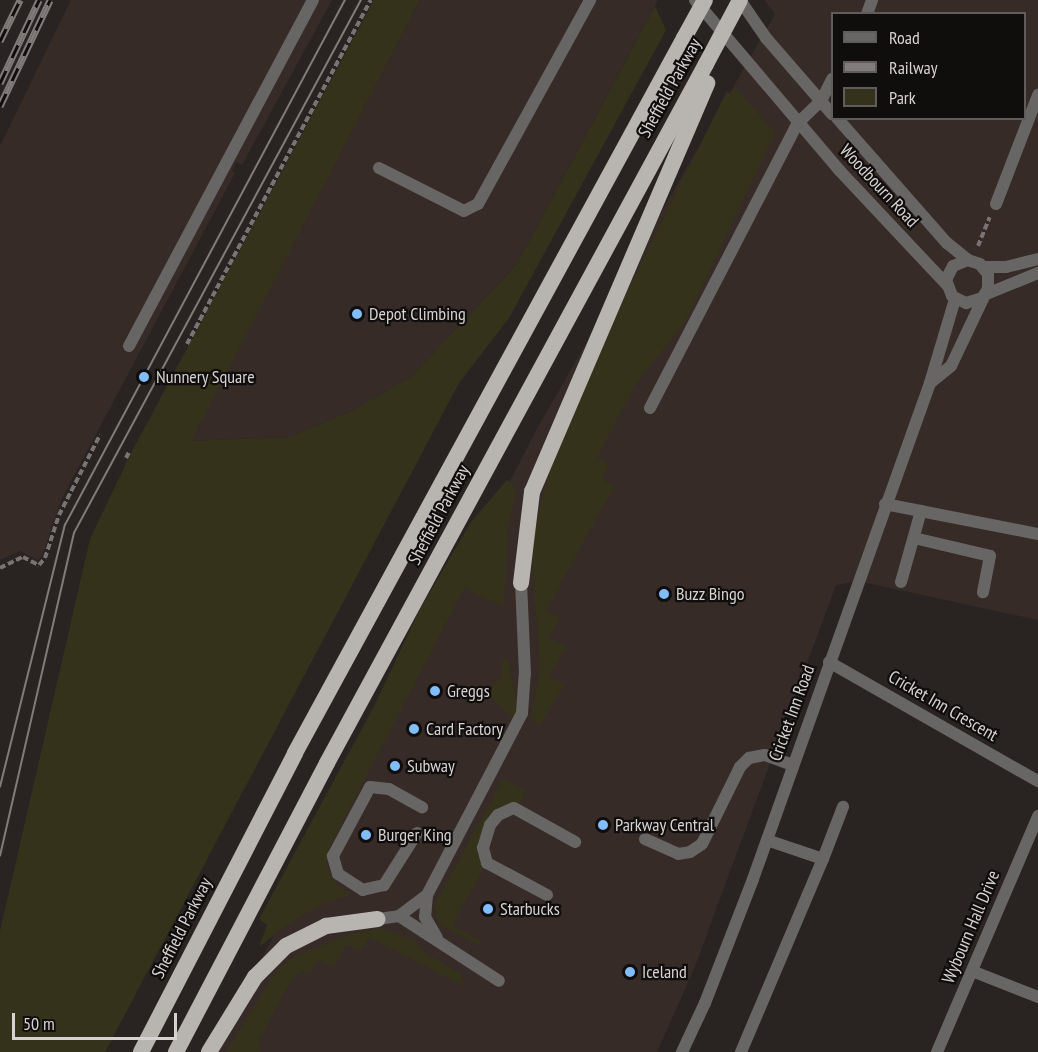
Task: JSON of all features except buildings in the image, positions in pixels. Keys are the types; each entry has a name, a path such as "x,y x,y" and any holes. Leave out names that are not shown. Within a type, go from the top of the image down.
{"highway":[{"name":"Sheffield Parkway","path":"141,1052 295,753 705,0"},
{"name":"Sheffield Parkway","path":"176,1052 332,753 709,67 738,5"},
{"path":"521,583 532,492 709,67"},
{"path":"209,1052 255,977 286,946 326,926 378,919"}],"street":[{"path":"129,346 312,0"},
{"path":"379,168 464,211 478,204 590,0"},
{"name":"Woodbourn Road","path":"695,0 798,123 947,285"},
{"path":"738,5 831,113"},
{"path":"650,408 798,123 821,101 831,81"},
{"path":"996,204 1038,96"},
{"name":"Woodbourn Road","path":"839,120 947,243 974,262"},
{"path":"1038,259 1006,267 974,262 951,268 947,285 955,299 966,303 1038,273"},
{"path":"974,262 989,279 983,297"},
{"name":"Cricket Inn Road","path":"930,383 951,366 983,297"},
{"name":"Cricket Inn Road","path":"682,1052 705,1003 767,840 930,383 955,299"},
{"path":"885,504 1038,534"},
{"path":"901,582 921,511"},
{"path":"914,538 990,556 983,592"},
{"path":"450,952 430,931 425,917 428,895 449,850 522,713 525,674 521,583"},
{"name":"Cricket Inn Crescent","path":"829,663 1038,781"},
{"path":"645,839 678,854 690,852 702,844 740,767 749,758 765,754 793,765"},
{"path":"417,833 384,885 363,890 338,874 333,856 369,787 389,789 422,807"},
{"path":"741,1052 843,807"},
{"path":"547,895 487,863 483,848 490,825 498,815 514,808 575,842"},
{"name":"Wybourn Hall Drive","path":"937,1052 1038,816"},
{"path":"767,840 823,859"},
{"path":"378,919 399,916 428,895"},
{"path":"399,916 450,952 499,981"},
{"path":"972,971 1038,997"}],"path":[{"path":"187,344 371,0"},
{"path":"974,262 996,204"},
{"path":"0,568 23,557 39,565 45,558 59,515 100,435"},
{"path":"126,458 129,452"}],"shaded area":[{"path":"71,0 332,0 242,165 236,162 232,171 235,173 61,500 42,556 38,560 20,551 0,560 0,146"},
{"path":"420,0 658,0 517,264 411,377 353,410 290,437 190,441"},
{"path":"764,0 1038,0 1038,620 858,581 836,585 694,969 657,1052 213,1052 538,427 775,14"}],"green space":[{"path":"374,0 420,0 191,441 290,437 353,410 411,377 517,264 655,6 666,30 509,318 459,383 105,1052 0,1052 0,931 90,539 131,453"},
{"path":"735,87 775,133 685,322 636,383 597,458 609,465 601,479 614,486 546,610 560,618 549,637 566,647 549,676 564,685 540,725 531,719 540,667 531,547 549,471 591,364 727,91 731,94"},
{"path":"507,480 514,485 515,496 507,534 504,607 464,588 327,852 327,868 337,885 351,895 324,903 289,923 259,947 267,925 259,919 373,708 420,609 471,522"},
{"path":"508,658 518,711 512,717 491,697 492,686 502,677 502,660"},
{"path":"503,779 526,791 519,804 504,806 489,822 484,867 452,925 480,941 479,945 439,924 434,906"},
{"path":"382,928 415,941 423,951 459,973 466,987 369,937 361,951 346,945 334,966 318,959 310,973 302,969 289,983 257,1045 261,1052 226,1052 276,971 293,957 350,934"}],"tram line":[{"path":"0,787 65,525 345,0"},
{"path":"0,856 74,533 361,0"}],"railway":[{"path":"0,41 20,0"},
{"path":"0,83 39,0"},
{"path":"0,106 50,0"}],"place":[{"name":"Depot Climbing","path":"357,314"},
{"name":"Nunnery Square","path":"144,377"},
{"name":"Buzz Bingo","path":"664,594"},
{"name":"Greggs","path":"435,691"},
{"name":"Card Factory","path":"414,729"},
{"name":"Subway","path":"395,766"},
{"name":"Parkway Central","path":"603,825"},
{"name":"Burger King","path":"366,835"},
{"name":"Starbucks","path":"488,909"},
{"name":"Iceland","path":"630,972"}]}
